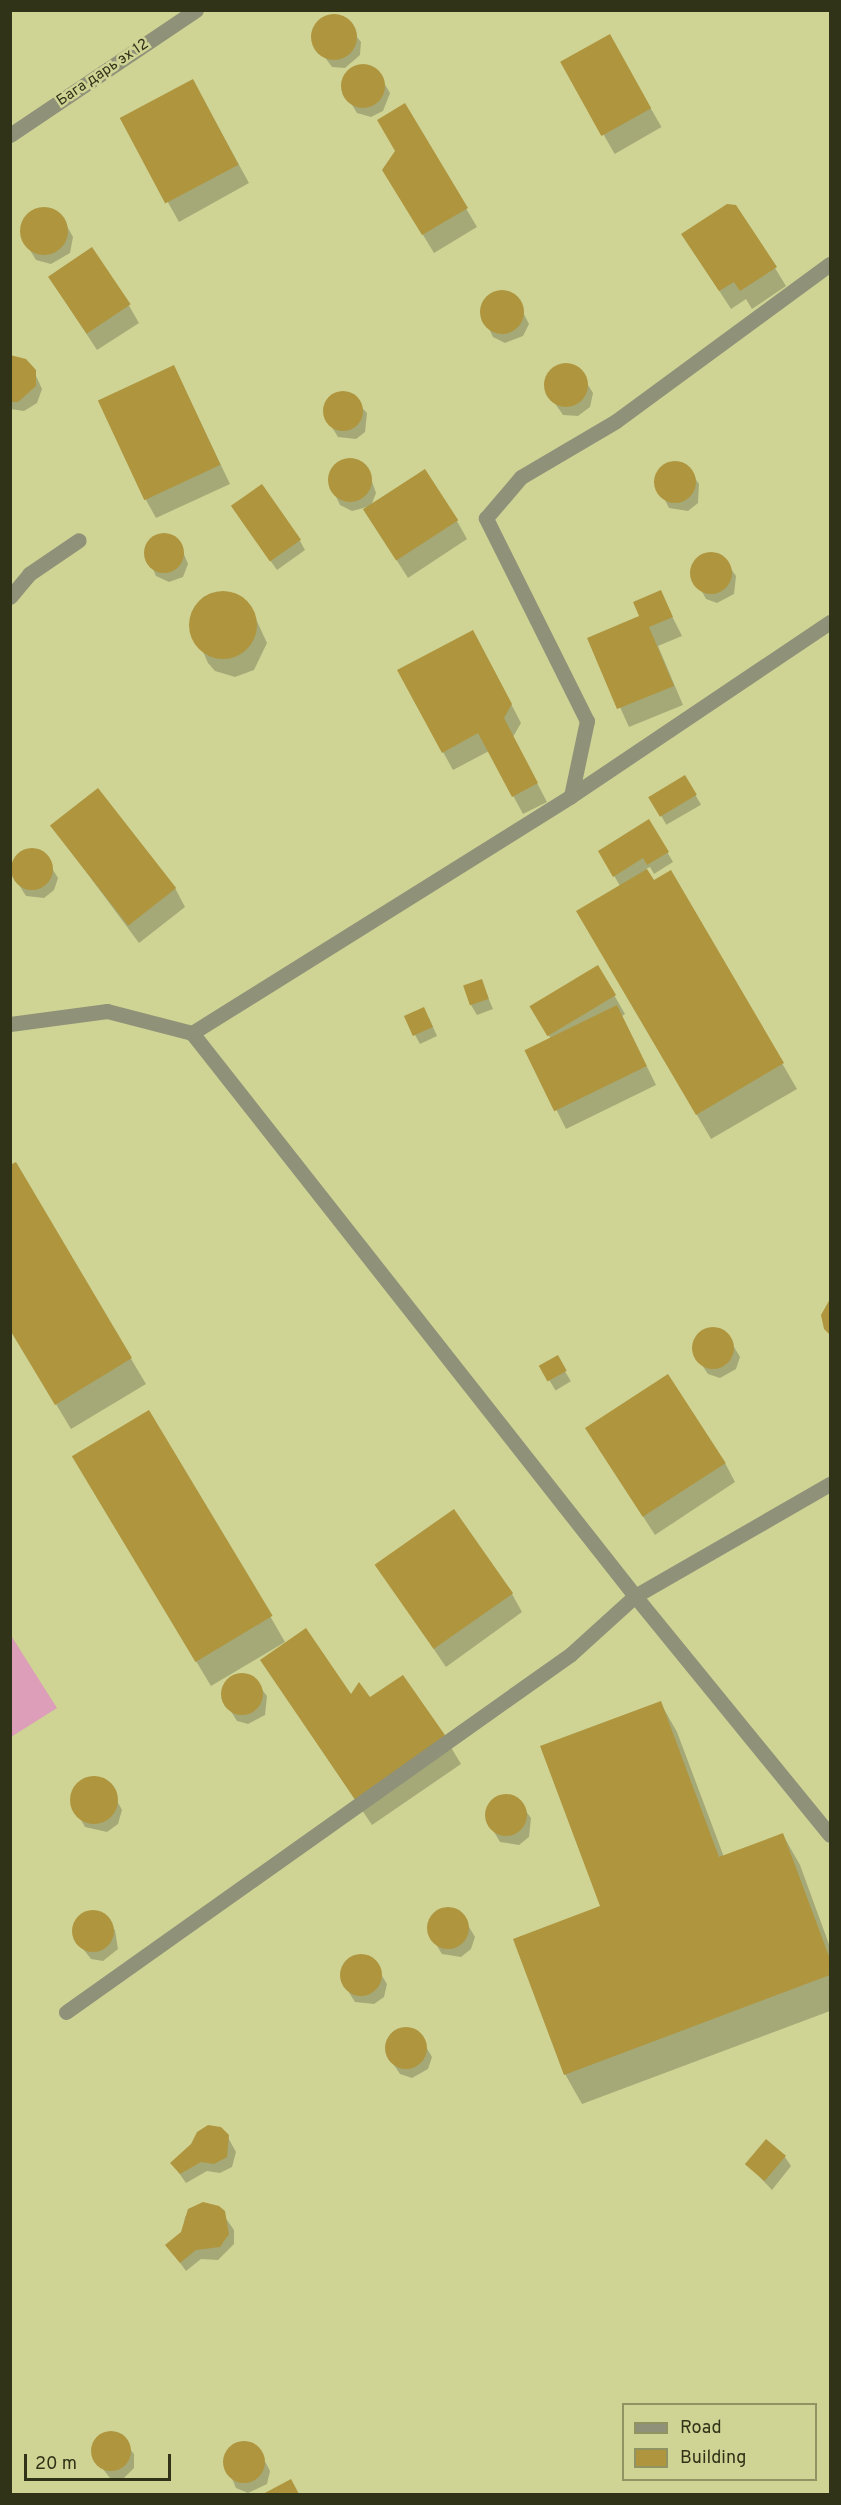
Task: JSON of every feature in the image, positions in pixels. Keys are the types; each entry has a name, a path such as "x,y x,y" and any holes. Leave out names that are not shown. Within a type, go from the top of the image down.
{"street":[{"name":"Бага дарь эх 12","path":"10,135 195,10"},
{"path":"571,796 587,721 486,518 521,477 616,421 831,264"},
{"path":"10,597 29,574 79,540"},
{"path":"192,1033 571,796 831,622"},
{"path":"10,1024 107,1011 192,1033 635,1596 831,1835"},
{"path":"66,2012 571,1654 635,1596 831,1484"}],"shaded area":[{"path":"10,1634 57,1708 11,1737 10,1737"}],"building":[{"path":"334,14 350,21 357,37 350,53 334,60 318,53 311,37 318,21"},
{"path":"610,34 651,108 601,136 560,62"},
{"path":"363,64 378,71 385,86 378,101 363,108 348,101 341,86 348,71"},
{"path":"193,79 239,165 165,204 120,118"},
{"path":"405,103 468,208 422,235 382,170 395,151 377,120"},
{"path":"727,204 736,205 777,267 740,291 734,282 719,291 681,234"},
{"path":"39,207 49,207 61,214 68,226 68,236 61,248 49,255 39,255 24,244 20,236 20,226 31,211"},
{"path":"92,247 131,304 87,334 48,277"},
{"path":"502,290 518,296 524,312 518,328 502,334 486,328 480,312 486,296"},
{"path":"10,355 26,359 36,370 36,386 18,402 10,402"},
{"path":"566,363 575,364 582,369 587,376 587,394 582,401 575,406 566,407 557,406 550,401 545,394 544,385 545,376 550,369 557,364"},
{"path":"174,365 220,465 144,500 98,400"},
{"path":"343,391 351,392 357,397 362,403 362,419 357,425 351,430 343,431 335,430 329,425 324,419 323,411 324,403 329,397 335,392"},
{"path":"350,458 359,459 366,464 371,471 371,489 366,496 359,501 350,502 341,501 334,496 329,489 328,480 329,471 334,464 341,459"},
{"path":"675,461 683,462 690,467 695,474 695,490 690,497 683,502 675,503 667,502 660,497 655,490 654,482 655,474 660,467 667,462"},
{"path":"425,469 458,520 396,560 363,509"},
{"path":"262,484 301,540 270,561 231,506"},
{"path":"164,533 178,539 184,553 178,567 164,573 150,567 144,553 150,539"},
{"path":"711,552 719,553 726,558 731,565 731,581 726,588 719,593 711,594 703,593 696,588 691,581 690,573 691,565 696,558 703,553"},
{"path":"661,590 673,617 649,627 674,686 617,709 587,638 639,616 633,602"},
{"path":"223,591 236,594 247,601 254,612 257,625 254,638 247,649 236,656 223,659 210,656 199,649 192,638 189,625 192,612 199,601 210,594"},
{"path":"473,630 512,704 504,718 538,783 512,797 478,733 442,753 397,670"},
{"path":"685,775 697,795 660,817 648,797"},
{"path":"98,788 176,888 128,926 50,826"},
{"path":"649,819 669,852 647,865 643,858 613,877 598,851"},
{"path":"32,848 40,849 47,854 52,861 52,877 47,884 40,889 32,890 24,889 17,884 12,877 11,869 12,861 17,854 24,849"},
{"path":"647,869 654,880 671,870 784,1063 696,1115 576,911"},
{"path":"598,965 616,995 547,1036 529,1006"},
{"path":"482,979 489,999 470,1005 463,986"},
{"path":"617,1005 647,1066 554,1111 524,1050"},
{"path":"424,1007 433,1027 413,1036 404,1016"},
{"path":"16,1162 132,1358 55,1405 10,1330 10,1165"},
{"path":"830,1299 830,1335 824,1329 821,1315"},
{"path":"713,1327 721,1328 728,1333 733,1340 733,1356 728,1363 721,1368 713,1369 705,1368 698,1363 693,1356 692,1348 693,1340 698,1333 705,1328"},
{"path":"558,1355 567,1371 547,1381 539,1366"},
{"path":"668,1374 726,1463 643,1517 585,1428"},
{"path":"149,1410 273,1616 195,1662 72,1456"},
{"path":"454,1509 513,1593 434,1649 375,1565"},
{"path":"306,1628 351,1694 359,1682 370,1697 403,1675 447,1738 356,1801 260,1660"},
{"path":"242,1673 250,1674 257,1679 262,1686 262,1702 257,1709 250,1714 242,1715 234,1714 227,1709 222,1702 221,1694 222,1686 227,1679 234,1674"},
{"path":"661,1701 719,1857 783,1833 830,1959 830,1975 564,2075 513,1939 600,1906 540,1746"},
{"path":"94,1776 111,1783 118,1800 111,1817 94,1824 77,1817 70,1800 77,1783"},
{"path":"506,1794 514,1795 521,1800 526,1807 526,1823 521,1830 514,1835 506,1836 498,1835 491,1830 486,1823 485,1815 486,1807 491,1800 498,1795"},
{"path":"448,1907 456,1908 463,1913 468,1920 468,1936 463,1943 456,1948 448,1949 440,1948 433,1943 428,1936 427,1928 428,1920 433,1913 440,1908"},
{"path":"93,1910 108,1916 114,1931 108,1946 93,1952 78,1946 72,1931 78,1916"},
{"path":"361,1954 369,1955 376,1960 381,1967 381,1983 376,1990 369,1995 361,1996 353,1995 346,1990 341,1983 340,1975 341,1967 346,1960 353,1955"},
{"path":"406,2027 414,2028 421,2033 426,2040 426,2056 421,2063 414,2068 406,2069 398,2068 391,2063 386,2056 385,2048 386,2040 391,2033 398,2028"},
{"path":"208,2125 221,2127 229,2135 227,2157 214,2164 201,2162 180,2174 170,2163 191,2144 197,2132"},
{"path":"766,2139 786,2156 765,2181 745,2164"},
{"path":"203,2202 219,2206 225,2211 229,2234 220,2247 196,2250 180,2263 165,2245 181,2232 188,2209"},
{"path":"111,2431 125,2437 131,2451 125,2465 111,2471 97,2465 91,2451 97,2437"},
{"path":"244,2441 252,2442 259,2447 264,2454 264,2470 259,2477 252,2482 244,2483 236,2482 229,2477 224,2470 223,2462 224,2454 229,2447 236,2442"},
{"path":"291,2479 299,2494 263,2494"}]}
